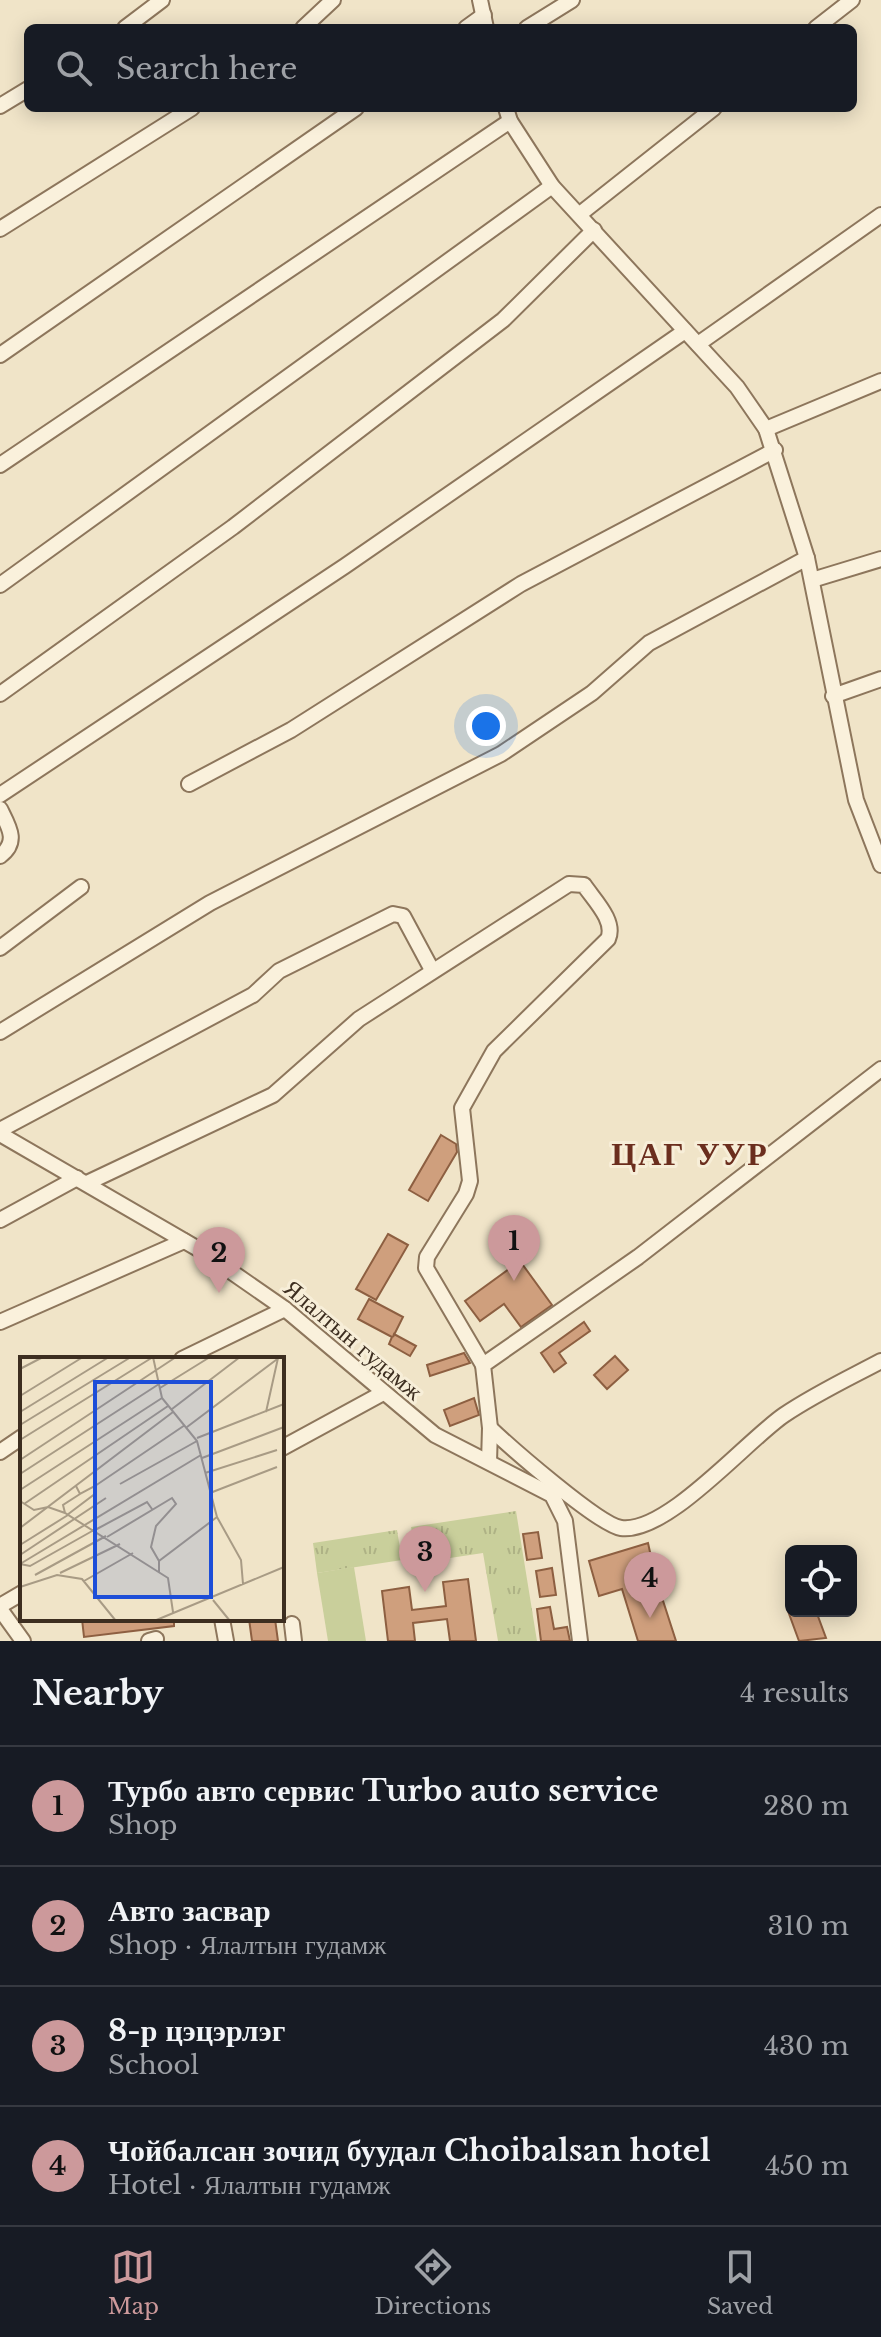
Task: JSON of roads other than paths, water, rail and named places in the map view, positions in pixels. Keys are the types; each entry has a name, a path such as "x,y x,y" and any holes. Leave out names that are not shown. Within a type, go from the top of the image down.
{"street":[{"path":"130,24 162,0"},
{"path":"307,24 333,0"},
{"path":"480,0 485,22"},
{"path":"533,24 572,0"},
{"path":"821,24 852,0"},
{"path":"0,106 24,91"},
{"path":"0,229 186,112"},
{"path":"0,355 350,112"},
{"path":"580,214 709,112"},
{"path":"0,465 508,114 552,186 737,387 766,429 807,558 856,800 878,848 881,865"},
{"path":"0,585 552,186"},
{"path":"698,344 881,215"},
{"path":"0,694 233,527 503,320 594,230"},
{"path":"0,795 345,566 685,331"},
{"path":"766,429 881,381"},
{"path":"189,784 291,730 521,584 775,450"},
{"path":"0,1032 210,903 501,754 592,693 649,643 807,558"},
{"path":"812,580 881,559"},
{"path":"833,696 881,679"},
{"path":"0,809 12,838 11,846 0,856"},
{"path":"0,1220 273,1095 359,1019 569,884 584,885 609,923 608,939 494,1051 462,1108 470,1181 466,1194 427,1257 426,1268 483,1365 490,1428 489,1462"},
{"path":"0,948 81,887"},
{"path":"0,1132 253,995 279,971 393,914 403,916 432,970"},
{"path":"483,1365 638,1257 881,1069"},
{"name":"Ялалтын гудамж","path":"0,1132 184,1241 285,1309 435,1435 541,1488 559,1504 565,1521 580,1641"},
{"path":"0,1322 184,1241"},
{"path":"186,1357 285,1309"},
{"path":"490,1428 527,1462 617,1528 637,1529 668,1512 784,1415 881,1361"},
{"path":"284,1447 383,1393"},
{"path":"0,1452 20,1438"},
{"path":"20,1594 0,1607 23,1641"},
{"path":"222,1621 226,1641"},
{"path":"292,1624 294,1641"}],"place":[{"name":"Турбо авто сервис Turbo auto service","path":"514,1281"},
{"name":"Авто засвар","path":"219,1293"},
{"name":"8-р цэцэрлэг","path":"425,1592"},
{"name":"Чойбалсан зочид буудал Choibalsan hotel","path":"650,1618"}],"district":[{"name":"ЦАГ УУР","path":"690,1154"}]}
